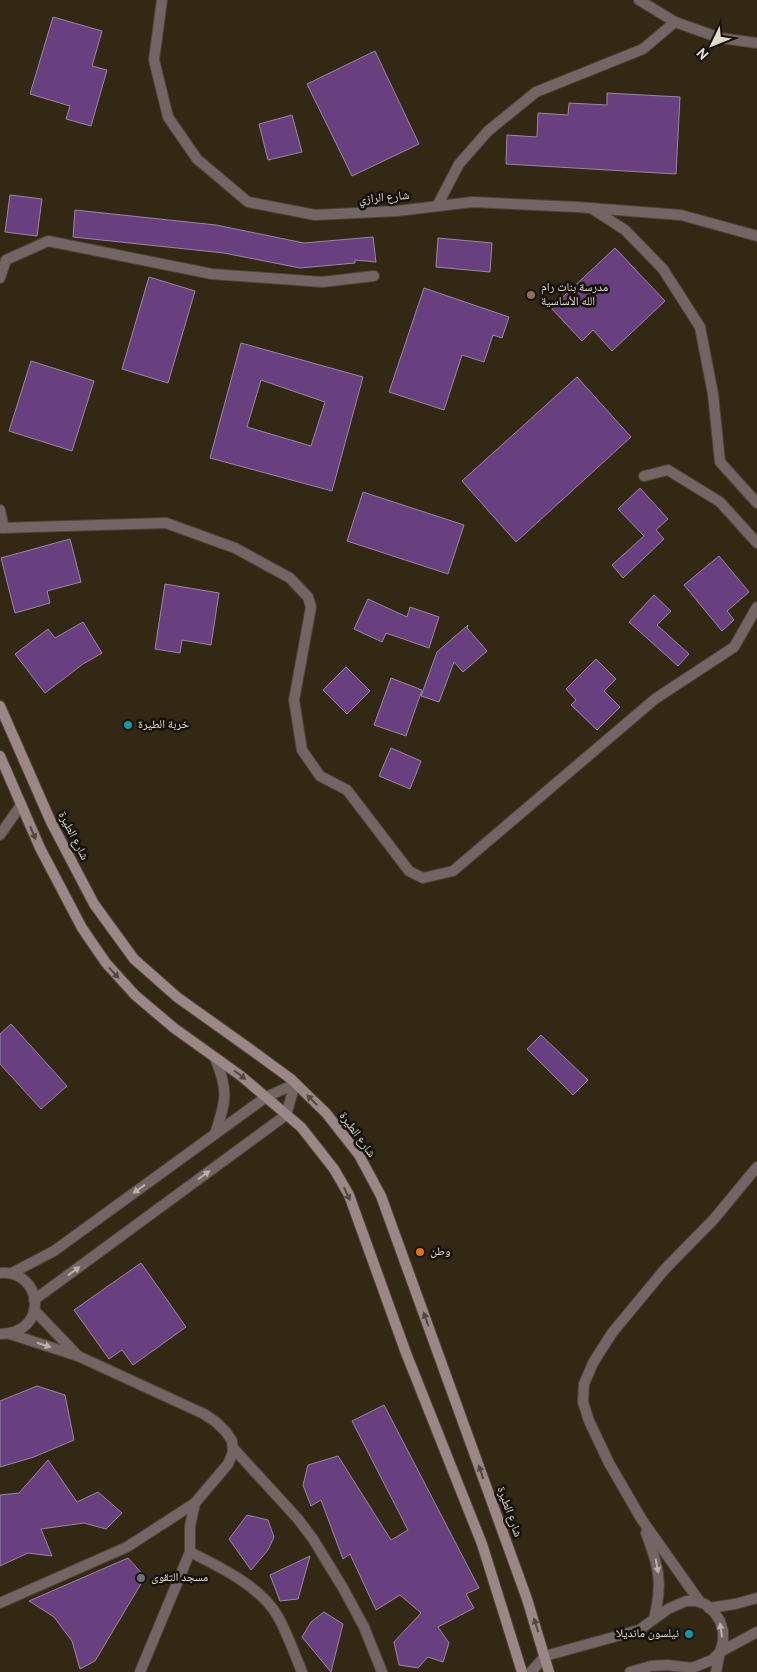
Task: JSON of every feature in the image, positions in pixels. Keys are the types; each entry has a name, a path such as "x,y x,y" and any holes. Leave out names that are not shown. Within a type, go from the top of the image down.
{"main road":[{"name":"شارع الطيرة","path":"0,706 51,822 94,904 134,959 177,997 250,1048 295,1084 326,1113 359,1155 380,1196 527,1599 549,1672"},
{"path":"0,756 40,848 82,928 106,963 135,995 174,1028 241,1076 301,1127 334,1169 349,1195 406,1353 482,1544 522,1672"}],"street":[{"name":"شارع الرازي","path":"162,0 154,60 168,117 197,159 248,202 315,216 397,211 472,202 681,214 757,236"},
{"path":"638,0 675,22 720,38 757,44"},
{"path":"437,206 459,164 488,131 536,92 643,49 675,22"},
{"path":"591,208 625,230 663,269 700,327 713,394 720,462 757,503"},
{"path":"0,278 6,260 48,241 212,274 322,282 374,276"},
{"path":"644,476 668,470 720,502 757,544"},
{"path":"0,510 2,528 166,523 235,548 290,578 308,597 311,607 294,700 302,750 320,776 347,790 409,871 423,878 453,871 655,699 734,647 757,607"},
{"path":"0,835 21,805"},
{"path":"215,1058 222,1074 225,1088 225,1100 215,1134"},
{"path":"4,1273 54,1251 266,1097 295,1084"},
{"path":"34,1305 286,1115 295,1084"},
{"path":"716,1672 723,1631 720,1621 705,1605 642,1520 609,1463 589,1421 583,1402 584,1384 593,1363 612,1333 665,1269 714,1219 757,1167"},
{"path":"4,1273 21,1278 28,1284 34,1294 34,1305 28,1324 20,1330 5,1334"},
{"path":"34,1305 78,1356"},
{"path":"0,1603 127,1547 194,1503 228,1464 233,1452 232,1442 226,1432 204,1414 78,1356 5,1334"},
{"path":"233,1448 298,1519 313,1539 344,1588 364,1627 382,1672"},
{"path":"140,1672 190,1552 190,1526 194,1503"},
{"path":"642,1520 657,1562 660,1584 659,1599 654,1619"},
{"path":"190,1552 220,1567 266,1601 277,1614 302,1672"},
{"path":"531,1672 545,1656 639,1630 668,1609 686,1601 696,1601 705,1605 735,1604 757,1598"},
{"path":"630,1672 651,1666 673,1669 692,1668 702,1665 712,1660 720,1652 757,1632"}],"building":[{"path":"53,17 102,31 92,66 107,70 91,126 66,119 70,106 30,94"},
{"path":"375,51 419,144 352,176 307,84"},
{"path":"607,93 680,97 676,174 506,164 507,135 537,137 538,113 568,115 569,103 607,105"},
{"path":"292,115 302,152 268,160 259,124"},
{"path":"10,195 42,199 37,236 5,232"},
{"path":"75,210 216,225 304,243 373,237 376,262 355,260 355,263 300,268 224,253 73,237"},
{"path":"438,238 492,243 490,272 436,267"},
{"path":"615,248 665,301 612,351 593,330 582,341 551,308"},
{"path":"149,277 195,291 168,383 122,369"},
{"path":"424,288 509,317 502,338 493,335 484,362 462,355 444,410 389,392"},
{"path":"241,343 363,377 332,491 210,458","holes":["261,380 325,402 311,446 247,427"]},
{"path":"31,361 94,381 72,451 9,431"},
{"path":"577,377 631,437 516,542 462,481"},
{"path":"640,488 668,519 656,530 664,539 623,578 612,565 644,536 618,509"},
{"path":"363,492 464,525 448,574 347,541"},
{"path":"70,539 81,582 47,591 50,603 15,613 1,558"},
{"path":"719,556 749,592 727,611 734,620 722,631 684,585"},
{"path":"165,584 219,593 211,645 182,640 180,653 155,649"},
{"path":"654,595 671,611 657,625 689,654 678,666 629,622"},
{"path":"368,599 407,617 410,607 439,617 429,648 386,633 382,642 354,629"},
{"path":"83,622 102,653 83,664 45,693 15,654 48,629 55,638"},
{"path":"468,625 467,628 487,651 463,672 454,662 439,702 421,696 437,652"},
{"path":"596,659 616,679 604,691 620,707 597,730 571,705 576,700 566,689"},
{"path":"346,667 370,691 347,714 323,690"},
{"path":"391,678 422,690 406,736 374,725"},
{"path":"391,748 421,761 410,789 379,776"},
{"path":"11,1024 67,1086 41,1109 0,1064 0,1034"},
{"path":"541,1035 588,1080 573,1095 527,1049"},
{"path":"141,1263 186,1327 133,1365 122,1350 109,1359 74,1310"},
{"path":"37,1386 65,1395 74,1440 34,1457 0,1467 0,1401"},
{"path":"384,1405 479,1588 466,1594 474,1608 438,1627 449,1643 443,1662 428,1657 418,1668 399,1665 394,1642 421,1613 400,1595 376,1610 350,1554 343,1559 321,1500 311,1506 303,1485 308,1465 338,1456 391,1540 408,1530 352,1421"},
{"path":"48,1460 77,1502 98,1492 122,1513 106,1529 84,1523 41,1529 52,1556 28,1553 0,1566 0,1495 19,1493"},
{"path":"247,1515 268,1520 274,1537 268,1550 251,1570 229,1539"},
{"path":"310,1556 298,1599 280,1601 270,1575"},
{"path":"128,1558 145,1577 95,1661 80,1669 72,1641 54,1617 29,1601"},
{"path":"324,1612 343,1624 331,1672 302,1637 311,1622"}],"place":[{"name":"مدرسة بنات رام الله الأساسية","path":"531,295"},
{"name":"خربة الطيرة","path":"128,725"},
{"name":"وطن","path":"420,1252"},
{"name":"مسجد التقوى","path":"141,1578"},
{"name":"نيلسون مانديلا","path":"689,1634"}]}
